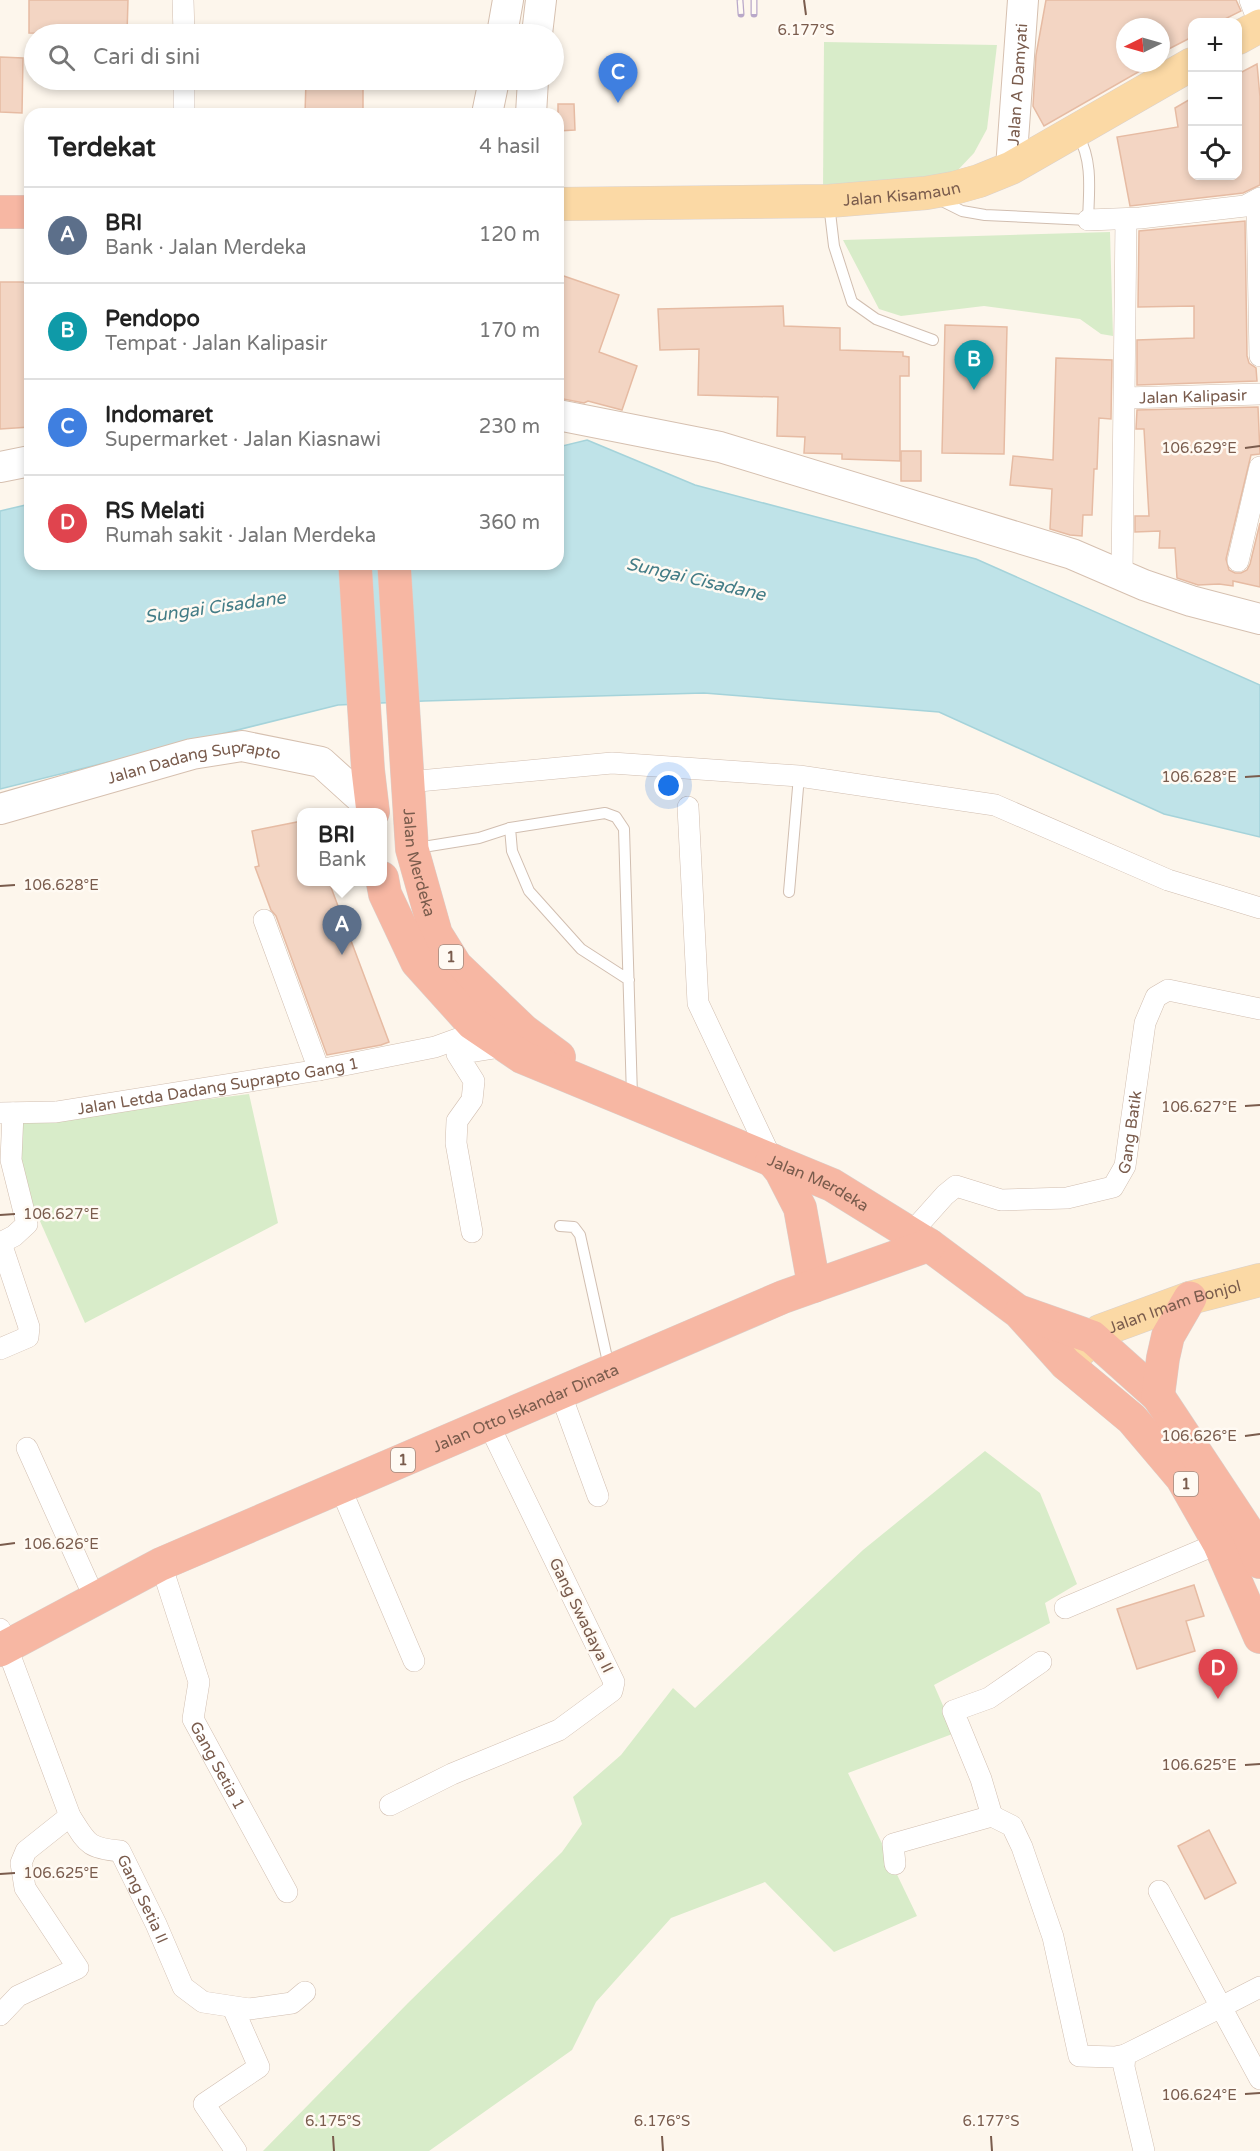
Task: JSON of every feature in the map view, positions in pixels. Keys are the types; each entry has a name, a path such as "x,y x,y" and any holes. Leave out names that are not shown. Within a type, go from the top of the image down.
{"highway":[{"path":"0,212 24,212"},
{"path":"355,570 368,770 373,808"},
{"name":"Jalan Merdeka","path":"394,570 412,849 436,934 456,966 524,1030 598,1088"},
{"name":"Jalan Merdeka","path":"384,886 385,894 417,962 472,1023 495,1039 522,1057 832,1185 920,1239 1019,1312 1066,1364 1132,1419 1182,1478 1242,1534 1260,1637"},
{"path":"772,1160 781,1171 800,1208 814,1286"},
{"name":"Jalan Otto Iskandar Dinata","path":"2,1642 95,1599 161,1564 920,1239"},
{"path":"1158,1396 1168,1336 1190,1298"},
{"name":"Jalan Merdeka","path":"1019,1312 1092,1337 1158,1396 1260,1562"}],"main road":[{"path":"1242,36 1260,26"},
{"name":"Jalan Kisamaun","path":"564,198 829,201 926,193 963,186 1011,168 1188,66"},
{"name":"Jalan Imam Bonjol","path":"1066,1364 1100,1331 1190,1298 1260,1280"}],"street":[{"path":"183,0 184,24"},
{"path":"504,24 508,0"},
{"path":"538,24 541,0"},
{"name":"Jalan A Damyati","path":"1011,168 1023,0"},
{"path":"1250,0 1260,26"},
{"path":"184,90 184,108"},
{"path":"488,108 492,90"},
{"path":"531,108 532,90"},
{"path":"1088,220 1126,219 1245,206 1258,199 1260,356"},
{"path":"1122,575 1126,219"},
{"name":"Jalan Kalipasir","path":"1125,398 1260,394"},
{"path":"564,416 720,447 1072,554 1144,585 1191,601 1260,619"},
{"path":"0,466 24,462"},
{"path":"1238,561 1260,467"},
{"name":"Jalan Dadang Suprapto","path":"0,809 192,754 242,746 321,762 370,808"},
{"path":"408,775 612,763 800,776 994,805 1168,880 1260,908"},
{"path":"688,807 698,1003 772,1160"},
{"path":"264,920 319,1070"},
{"name":"Gang Batik","path":"920,1239 945,1195 956,1186 1001,1200 1067,1198 1113,1187 1125,1166 1145,1023 1156,997 1168,990 1260,1009"},
{"path":"472,1232 456,1143 457,1121 472,1100 474,1081 457,1054 495,1039"},
{"name":"Jalan Letda Dadang Suprapto Gang 1","path":"7,1113 56,1112 319,1070 435,1047 495,1039"},
{"path":"0,1349 28,1337 29,1327 1,1243 14,1236 27,1224 11,1160 7,1113"},
{"path":"561,1392 598,1496"},
{"name":"Gang Swadaya II","path":"390,1804 559,1730 612,1691 614,1682 488,1423"},
{"path":"27,1448 95,1599"},
{"path":"340,1487 414,1661"},
{"path":"1065,1608 1242,1534"},
{"name":"Gang Setia 1","path":"161,1564 199,1682 193,1719 287,1892"},
{"name":"Gang Setia II","path":"2,1642 70,1816 84,1837 97,1849 120,1851 156,1924 183,1987 203,2002 249,2009 292,2003 305,1992"},
{"path":"992,1816 981,1779 953,1711 989,1698 1041,1662"},
{"path":"0,2015 18,1996 78,1968 26,1888 21,1863 26,1851 70,1816"},
{"path":"895,1864 893,1844 992,1816 1012,1826 1023,1847 1053,1937 1079,2055 1125,2055 1260,1987"},
{"path":"1159,1891 1260,2079"},
{"path":"233,2008 259,2067 204,2104 236,2151"},
{"path":"1125,2055 1124,2067 1144,2151"}],"lane":[{"path":"926,193 962,211 977,214 1088,220 1089,167 1084,146 1076,131"},
{"path":"829,201 834,246 852,302 876,319 933,340"},
{"path":"789,892 800,776"},
{"path":"412,849 480,838 510,828 605,813 616,817 624,829 632,1103"},
{"path":"510,828 512,851 528,891 581,949 629,980"},
{"path":"560,1226 574,1227 580,1235 610,1371"}],"green space":[{"path":"824,42 997,45 987,129 974,153 956,172 918,187 823,191"},
{"path":"1110,232 1113,336 1101,334 1080,319 984,306 901,316 879,309 843,240"},
{"path":"249,1094 278,1223 85,1323 13,1160 22,1123"},
{"path":"985,1451 1040,1493 1077,1584 1045,1603 1050,1623 934,1685 955,1733 848,1773 917,1916 834,1952 765,1882 671,1918 596,2002 572,2050 429,2151 263,2151 408,2003 562,1852 582,1824 573,1797 621,1755 673,1688 695,1708 863,1550"}],"water":[{"name":"Sungai Cisadane","path":"587,440 695,485 976,559 1260,685 1260,837 1164,814 939,712 704,693 338,705 0,789 0,511 24,505 24,570 564,570 564,446"}],"building":[{"path":"29,0 128,0 127,24 29,24"},
{"path":"1046,0 1236,0 1241,11 1227,18 1188,18 1188,39 1170,48 1170,18 1116,18 1116,72 1138,72 1044,126 1033,106 1036,55"},
{"path":"0,57 23,58 22,113 0,112"},
{"path":"1257,64 1260,97 1260,185 1243,193 1130,206 1117,137 1178,127 1175,108 1188,100 1188,180 1242,180 1242,72"},
{"path":"306,90 363,90 363,108 305,108"},
{"path":"558,104 574,104 575,130 564,131 564,108 558,108"},
{"path":"1245,221 1247,356 1249,363 1256,368 1257,381 1137,385 1137,340 1194,338 1194,306 1138,307 1139,231"},
{"path":"564,276 619,295 599,352 637,366 622,410 588,401 584,403 564,399"},
{"path":"0,282 24,282 24,427 0,429"},
{"path":"783,306 784,326 840,328 840,350 903,352 903,356 909,357 909,376 900,376 900,461 842,459 842,454 804,453 805,437 777,436 778,397 698,395 699,349 660,350 658,309"},
{"path":"945,325 1007,327 1004,454 942,453"},
{"path":"1056,358 1112,360 1111,419 1099,418 1092,515 1083,515 1082,536 1050,529 1052,489 1010,485 1013,456 1053,460"},
{"path":"1258,407 1260,454 1251,455 1226,559 1229,570 1241,573 1247,570 1260,523 1260,587 1233,581 1233,586 1198,585 1177,578 1175,548 1159,548 1160,531 1135,532 1135,516 1149,516 1144,429 1136,429 1137,410"},
{"path":"901,451 921,451 921,481 901,481"},
{"path":"297,822 297,886 330,886 389,1042 327,1055 276,916 271,910 255,867 259,866 252,831"},
{"path":"1194,1585 1204,1616 1186,1621 1195,1651 1137,1669 1117,1609"},
{"path":"1209,1830 1236,1883 1205,1899 1178,1846"}],"railway":[{"path":"740,0 741,14"},
{"path":"754,0 754,14"}],"place":[{"name":"Indomaret","path":"618,103"},
{"name":"Pendopo","path":"974,390"},
{"name":"BRI","path":"342,955"},
{"name":"RS Melati","path":"1218,1699"}]}
